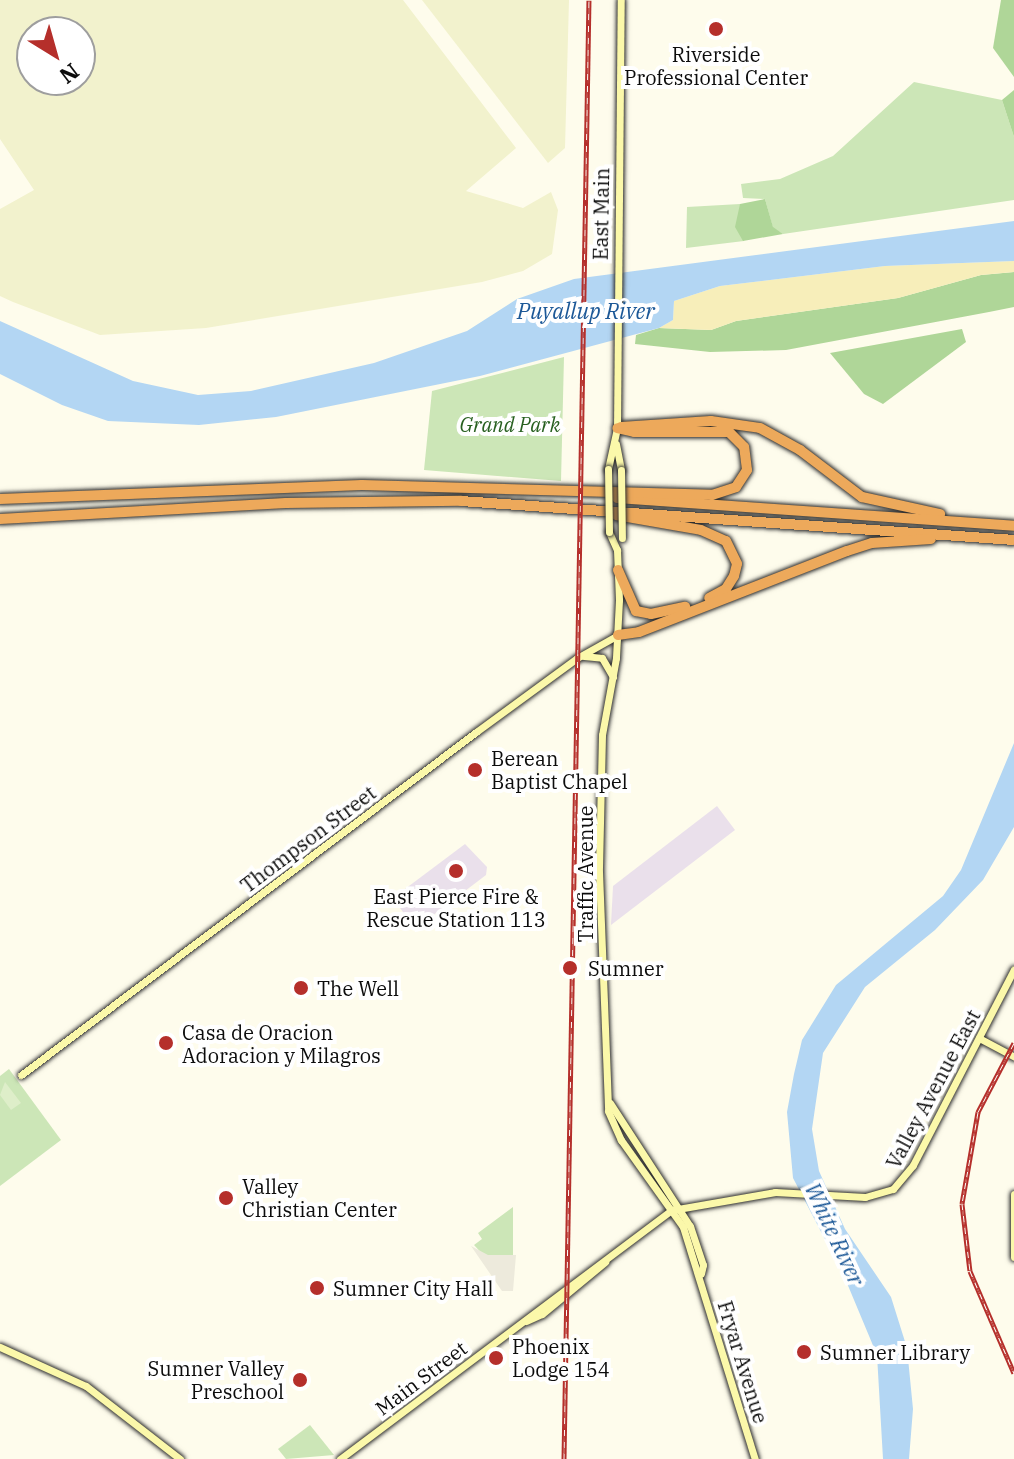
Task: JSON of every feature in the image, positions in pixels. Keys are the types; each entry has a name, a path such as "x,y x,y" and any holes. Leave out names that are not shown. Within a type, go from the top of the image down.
{"highway":[{"path":"617,428 744,424 777,435 862,497 1012,526"},
{"path":"0,499 294,485 524,488 712,495 736,487 747,470 744,447 729,432 634,432 617,428"},
{"path":"524,488 1012,526"},
{"path":"0,519 384,501 583,507 1014,540"},
{"path":"583,507 701,530 726,541 737,564 732,581 719,594 618,635"},
{"path":"618,635 639,632 872,543 990,539"},
{"path":"618,570 636,611 651,614 685,607"}],"main road":[{"name":"East Main","path":"617,428 616,238 621,0"},
{"name":"Traffic Avenue","path":"617,428 608,469 609,532 617,550 618,635 602,735 599,872 610,1103 676,1209"},
{"name":"Traffic Avenue","path":"616,442 621,470 622,538 617,550"},
{"name":"Thompson Street","path":"21,1075 577,658 618,635"},
{"path":"577,658 600,657 613,677"},
{"name":"Valley Avenue East","path":"676,1209 775,1192 858,1197 883,1195 907,1176 1014,969"},
{"path":"979,1038 1014,1057"},
{"path":"1014,1194 1014,1257"},
{"name":"Main Street","path":"340,1459 676,1209"},
{"name":"Fryar Avenue","path":"676,1209 700,1275 755,1459"},
{"path":"0,1347 86,1386 180,1459"}],"shaded area":[{"path":"717,806 735,830 611,925 613,886"},
{"path":"465,844 487,867 486,875 415,929 393,898"},
{"path":"471,1246 488,1255 516,1255 513,1291 502,1291"}],"green space":[{"path":"0,0 403,0 516,148 466,191 523,208 551,192 558,210 552,254 523,271 482,282 206,328 100,335 0,296 0,209 34,190 0,139"},
{"path":"422,0 569,0 565,148 548,163"},
{"path":"1001,0 1014,0 1014,77 993,48"},
{"path":"914,82 1002,100 1014,137 1014,200 783,234 773,228 765,199 743,198 741,184 780,179 833,156"},
{"path":"1014,90 1014,137 1002,100"},
{"path":"765,199 773,227 783,234 743,241 735,227 740,204"},
{"path":"740,204 744,241 686,248 687,207"},
{"path":"1014,272 1014,307 989,312 786,350 710,352 635,344 636,335 659,328 711,330 736,321 898,298 981,275"},
{"path":"962,329 966,342 883,404 864,394 830,353"},
{"name":"Grand Park","path":"564,357 561,481 424,470 432,391"},
{"path":"9,1069 61,1140 0,1186 0,1076"},
{"path":"5,1082 21,1103 11,1110 0,1095"},
{"path":"513,1207 513,1287 474,1245 482,1239 478,1233"},
{"path":"310,1425 334,1455 286,1459 278,1449"}],"sand":[{"path":"1014,261 1014,272 981,275 898,298 736,321 711,330 659,328 673,320 674,301 720,286 885,266"}],"water":[{"name":"Puyallup River","path":"1014,221 1014,261 885,266 720,286 674,301 673,320 659,328 480,376 276,417 199,425 108,421 62,405 0,374 0,321 133,381 198,395 251,391 374,363 467,331 517,299 574,279"},
{"name":"White River","path":"1014,743 1014,827 983,880 935,930 865,987 823,1053 812,1129 819,1171 845,1229 891,1297 907,1348 913,1409 909,1459 883,1459 877,1355 844,1276 793,1178 787,1112 802,1040 836,985 943,896 961,870"}],"railway":[{"path":"564,1459 589,0"},
{"path":"1014,1043 978,1112 962,1204 970,1271 1014,1373"}],"place":[{"name":"Riverside Professional Center","path":"716,29"},
{"name":"Berean Baptist Chapel","path":"475,770"},
{"name":"East Pierce Fire & Rescue Station 113","path":"456,871"},
{"name":"Sumner","path":"570,968"},
{"name":"The Well","path":"301,988"},
{"name":"Casa de Oracion Adoracion y Milagros","path":"166,1043"},
{"name":"Valley Christian Center","path":"226,1198"},
{"name":"Sumner City Hall","path":"317,1288"},
{"name":"Sumner Library","path":"804,1352"},
{"name":"Phoenix Lodge 154","path":"496,1358"},
{"name":"Sumner Valley Preschool","path":"300,1380"}]}
